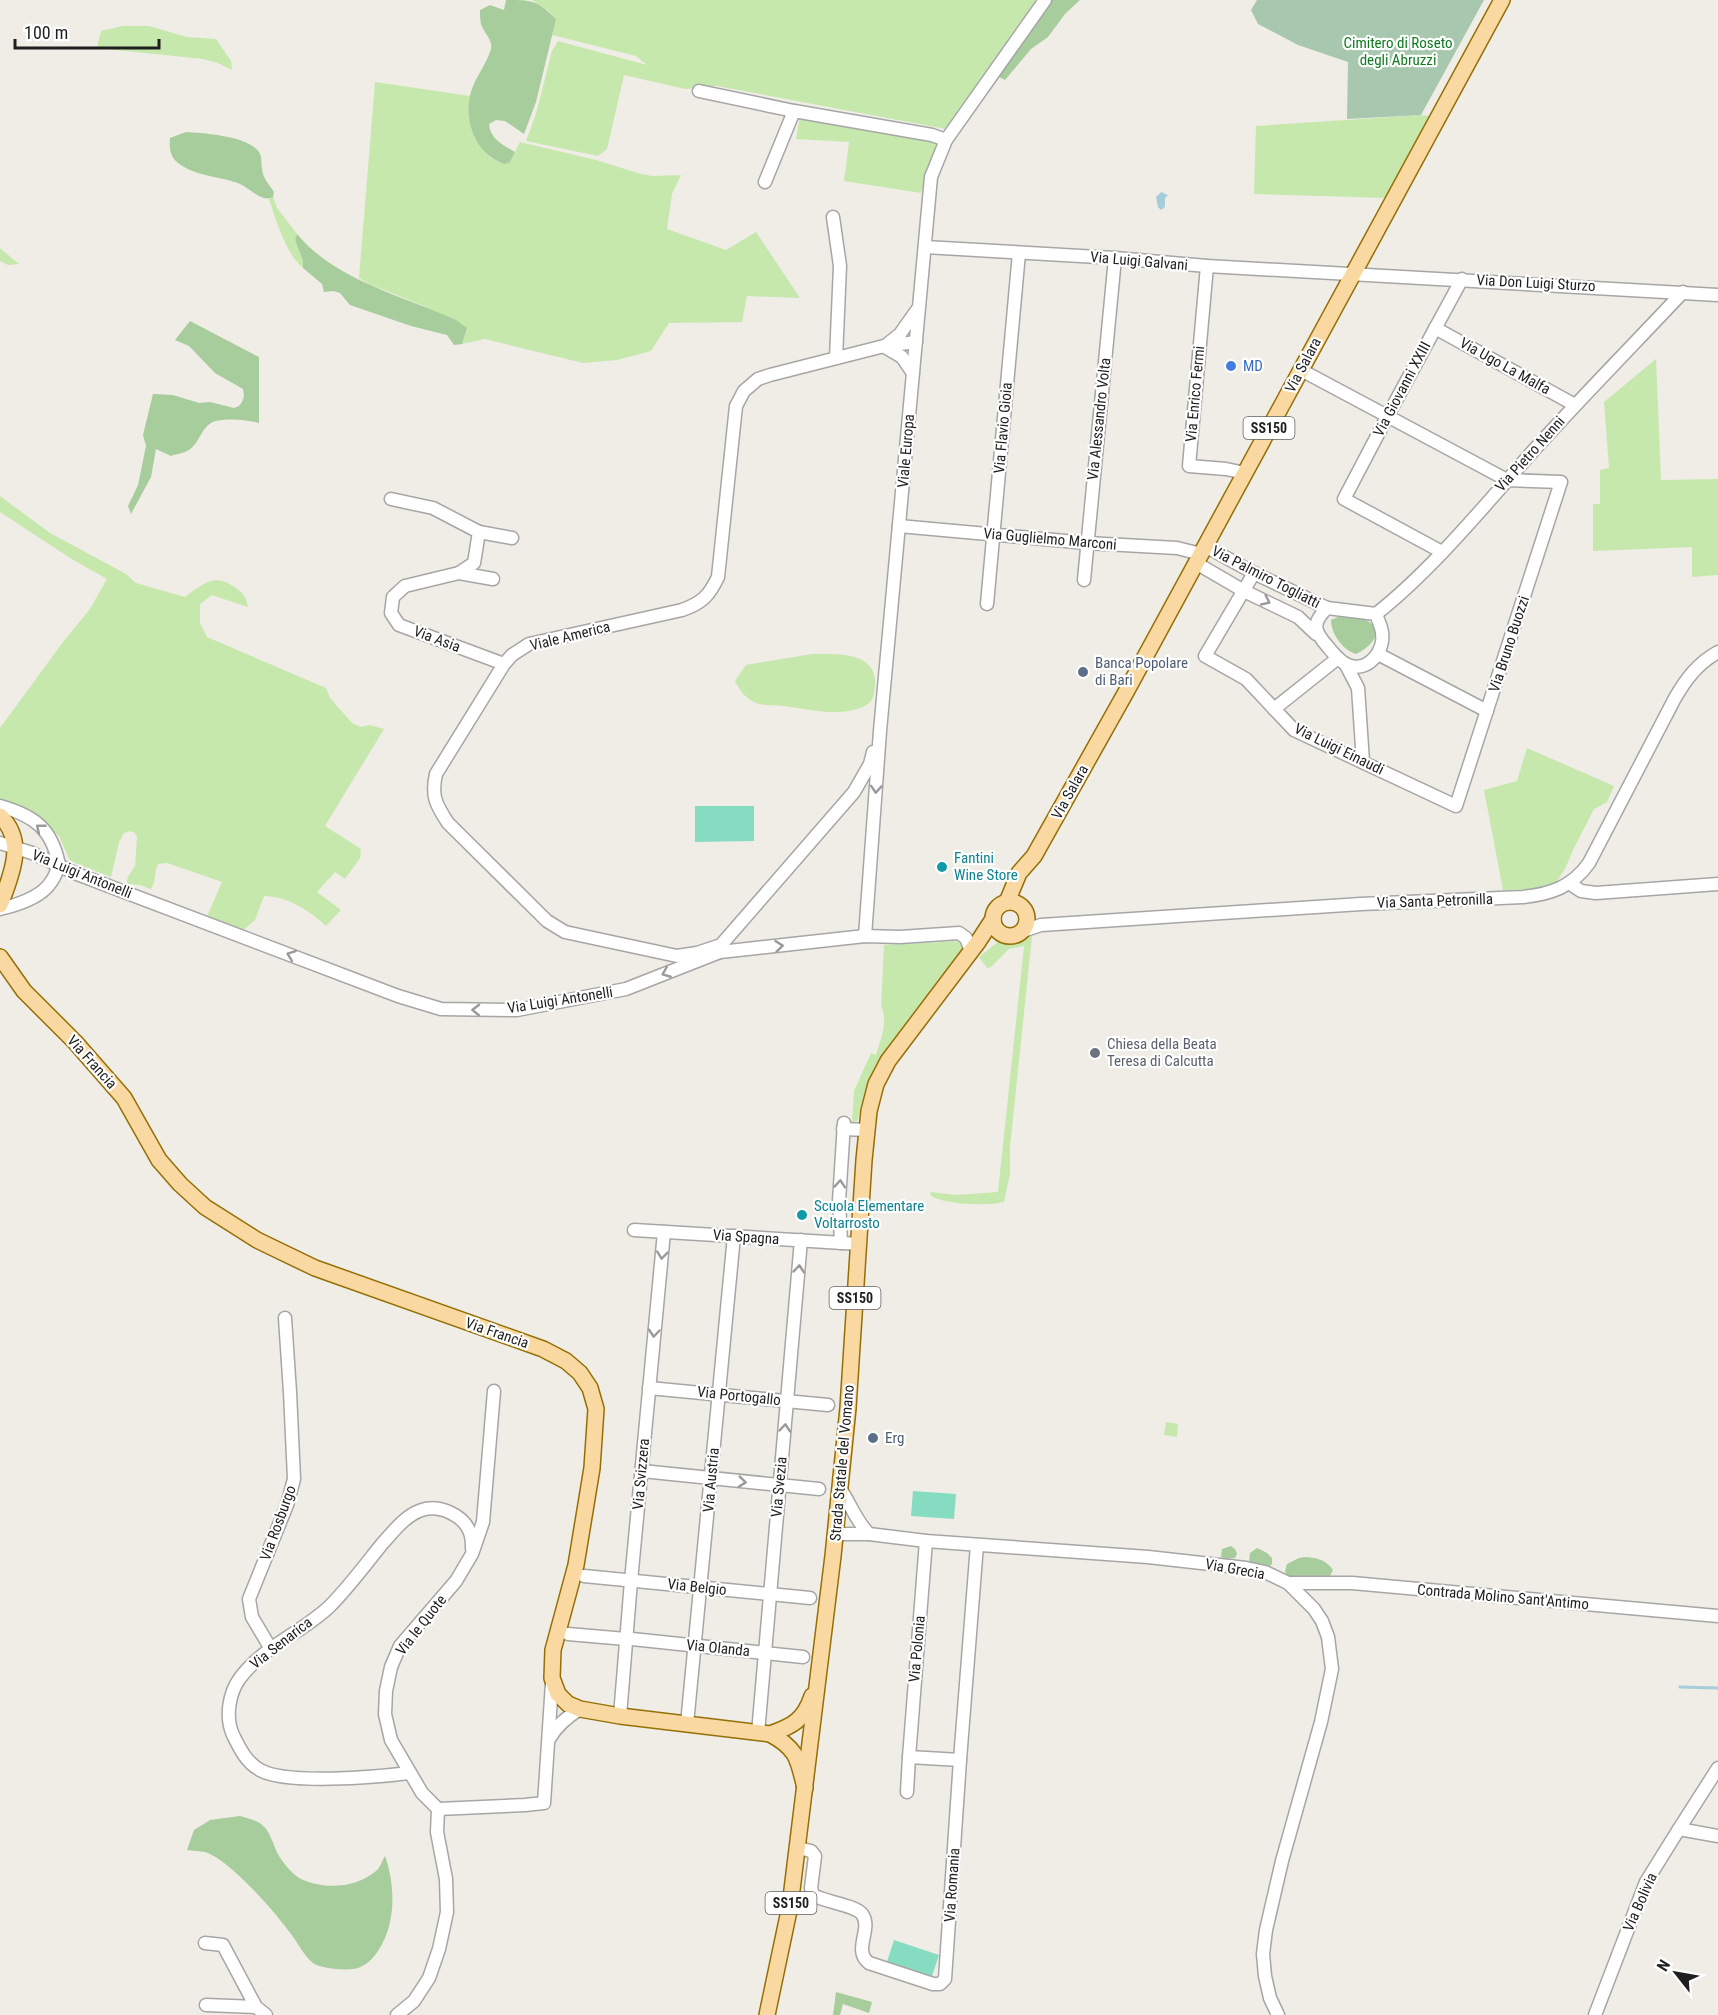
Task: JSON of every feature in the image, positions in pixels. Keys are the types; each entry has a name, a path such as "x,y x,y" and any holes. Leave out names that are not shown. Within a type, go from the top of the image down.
{"main road":[{"name":"Via Salara","path":"1025,912 1022,892 1034,856 1502,0"},
{"path":"0,816 9,824 16,848 0,907"},
{"name":"Via Salara","path":"1007,902 1019,873 1034,856"},
{"path":"1007,902 1018,904 1025,912 1024,928 1020,932 1011,936 997,929 993,918 997,908 1007,902"},
{"name":"Strada Statale del Vomano","path":"767,2015 786,1933 798,1848 836,1526 848,1408 867,1130 872,1096 888,1060 975,946 993,918"},
{"path":"975,946 1001,933"},
{"name":"Via Francia","path":"0,957 24,991 75,1042 124,1098 159,1160 205,1207 258,1240 315,1268 543,1348 566,1360 580,1373 590,1388 596,1409 592,1467 576,1565 553,1650 552,1678"},
{"path":"774,1734 798,1721 805,1712 819,1672"},
{"path":"552,1678 558,1694 574,1706 620,1716 774,1734 797,1742 811,1738"},
{"path":"774,1734 796,1755 805,1788"}],"street":[{"name":"Viale Europa","path":"865,936 880,731 931,177 946,140 1045,0"},
{"path":"699,90 794,111 932,135 946,140"},
{"path":"765,182 794,111"},
{"path":"833,217 840,266 836,358"},
{"name":"Via Luigi Galvani","path":"925,247 1353,274"},
{"name":"Via Flavio Gioia","path":"987,604 1019,252"},
{"name":"Via Alessandro Volta","path":"1083,580 1115,258"},
{"name":"Via Enrico Fermi","path":"1207,266 1189,466 1245,473"},
{"name":"Via Don Luigi Sturzo","path":"1353,274 1718,295"},
{"name":"Via Giovanni XXIII","path":"1442,552 1344,499 1462,279"},
{"name":"Via Pietro Nenni","path":"1376,614 1393,601 1442,552 1575,405 1683,292"},
{"path":"913,374 902,357 884,346 900,334 919,307"},
{"name":"Via Ugo La Malfa","path":"1436,328 1575,405"},
{"name":"Viale America","path":"721,949 677,956 565,932 547,921 448,823 436,805 433,786 436,774 504,664 512,655 529,644 682,610 698,604 711,591 718,577 736,405 744,391 758,379 783,371 884,346 916,342"},
{"path":"1301,370 1507,480"},
{"name":"Via Bruno Buozzi","path":"1456,806 1561,482 1507,480"},
{"path":"391,499 433,508 479,532 512,538"},
{"name":"Via Guglielmo Marconi","path":"899,526 1087,543 1177,548 1201,554"},
{"path":"459,573 474,563 479,532"},
{"name":"Via Palmiro Togliatti","path":"1201,554 1254,573 1327,608"},
{"name":"Via Palmiro Togliatti","path":"1201,554 1244,591 1298,617 1316,634"},
{"name":"Via Asia","path":"493,579 459,573 405,586 393,597 391,613 399,625 504,664"},
{"path":"1244,591 1254,573"},
{"name":"Via Luigi Einaudi","path":"1244,591 1204,656 1246,679 1294,730 1456,806"},
{"path":"1342,662 1357,668 1364,666 1378,654 1382,643 1382,633 1376,614 1327,608 1319,616 1316,625 1316,634 1342,662 1358,688 1363,762"},
{"name":"Via Santa Petronilla","path":"1020,932 1041,925 1361,904 1523,897 1559,890 1581,875 1589,863 1685,680 1698,666 1718,652"},
{"path":"1378,654 1487,711"},
{"path":"1274,709 1342,662"},
{"path":"721,949 854,792 870,764 880,731"},
{"path":"0,806 43,827 52,838 59,865 51,884 35,896 13,906 0,907"},
{"name":"Via Luigi Antonelli","path":"0,843 387,992 441,1009 517,1010 627,989 721,949 865,936 900,937 959,933 975,946"},
{"path":"1569,884 1581,891 1596,893 1718,884"},
{"path":"1025,912 1041,925"},
{"path":"841,1243 839,1201 844,1126 867,1130"},
{"name":"Via Spagna","path":"634,1230 859,1244"},
{"name":"Via Svizzera","path":"620,1716 629,1640 631,1581 664,1232"},
{"name":"Via Austria","path":"687,1724 734,1236"},
{"name":"Via Svezia","path":"774,1734 764,1653 801,1240"},
{"name":"Via Rosburgo","path":"271,1649 252,1617 249,1599 287,1505 294,1479 285,1318"},
{"name":"Via Portogallo","path":"649,1388 828,1405"},
{"name":"Via le Quote","path":"438,1809 422,1793 391,1740 385,1714 386,1691 391,1667 400,1647 456,1581 472,1554 483,1521 494,1391"},
{"path":"642,1472 819,1489"},
{"path":"840,1490 848,1499 859,1524 869,1534"},
{"name":"Via Senarica","path":"410,1773 296,1778 261,1771 249,1762 231,1731 228,1716 231,1698 238,1681 250,1666 329,1606 397,1527 420,1510 444,1509 455,1516 471,1534 472,1554"},
{"path":"836,1526 859,1524"},
{"name":"Via Grecia","path":"836,1526 869,1534 926,1541 1148,1557 1246,1568 1265,1572 1288,1583 1314,1609 1322,1621 1331,1650 1332,1670 1324,1714 1282,1861 1266,1930 1263,1954 1265,1976 1270,1998 1278,2015"},
{"name":"Via Polonia","path":"907,1792 926,1541"},
{"name":"Via Romania","path":"798,1848 811,1851 816,1856 811,1888 813,1895 859,1911 864,1916 865,1926 861,1952 864,1959 869,1963 933,1984 940,1984 945,1979 977,1545"},
{"name":"Via Belgio","path":"584,1576 810,1598"},
{"name":"Contrada Molino Sant'Antimo","path":"1288,1583 1352,1582 1718,1616"},
{"name":"Via Olanda","path":"568,1634 803,1657"},
{"path":"396,2015 414,2001 429,1978 439,1949 447,1912 446,1879 437,1832 438,1809 544,1803 552,1678"},
{"path":"550,1717 561,1705 574,1706"},
{"path":"549,1740 574,1706"},
{"path":"909,1757 960,1760"},
{"name":"Via Bolivia","path":"1595,2015 1647,1881 1718,1768"},
{"path":"1679,1829 1718,1836"},
{"path":"205,1943 223,1945 256,2007 266,2015"},
{"path":"206,2005 256,2007"}],"green space":[{"path":"506,0 534,2 556,19 536,102 524,134 505,121 496,120 489,124 495,138 515,152 510,162 505,164 495,160 480,146 471,127 469,106 472,90 491,49 490,40 481,24 480,10 490,5 504,10"},
{"path":"532,0 1036,0 946,129 717,86 685,89 624,75 607,149 598,156 526,141 536,114 552,51 558,41 647,65 636,56 552,35 556,19 548,10"},
{"path":"1051,0 1080,0 1065,14 1048,37 1031,49 1005,80 997,76"},
{"name":"Cimitero di Roseto degli Abruzzi","path":"1257,0 1484,0 1421,115 1347,119 1348,62 1298,45 1258,24 1251,10"},
{"path":"123,26 149,26 187,37 216,39 231,61 232,70 203,59 97,48 101,31"},
{"path":"375,82 470,96 470,118 473,131 485,152 496,161 510,162 520,142 596,160 641,174 681,175 672,194 667,229 726,250 756,232 800,298 747,296 742,322 669,323 651,351 617,360 583,363 485,339 462,344 467,328 424,306 359,278"},
{"path":"800,116 931,139 936,145 921,193 844,181 849,142 796,139"},
{"path":"1430,116 1386,198 1254,194 1256,126"},
{"path":"186,132 238,139 255,148 261,155 263,172 274,192 273,197 260,197 233,181 201,174 178,163 171,152 170,138"},
{"path":"273,197 277,208 297,234 295,240 303,261 303,268 282,236 269,199"},
{"path":"297,234 313,250 350,275 456,320 467,328 462,344 454,345 447,335 411,326 350,305 340,293 324,292 322,284 303,268 303,261 295,240"},
{"path":"0,248 19,264 8,265 0,261"},
{"path":"190,321 259,357 259,423 235,420 216,421 202,432 195,444 187,451 171,456 156,449 151,477 131,514 128,506 138,485 146,446 143,435 153,394 173,395 199,403 210,402 234,408 239,406 244,396 243,389 215,373 189,346 175,340"},
{"path":"1656,359 1661,480 1718,479 1718,575 1692,577 1692,547 1593,551 1593,504 1600,504 1600,470 1609,468 1604,402"},
{"path":"0,496 50,533 126,574 136,583 185,597 203,584 215,580 228,583 243,594 248,607 212,595 200,604 200,623 207,637 326,688 330,698 352,723 361,727 370,725 384,729 325,826 361,849 360,858 345,879 335,872 317,892 341,910 326,926 298,905 264,896 255,920 241,932 206,919 222,882 167,863 158,864 151,889 126,884 135,866 137,838 135,833 131,831 124,833 119,842 111,877 70,861 59,836 34,815 0,801 0,728 90,609 107,579 70,558 0,512"},
{"path":"1338,617 1369,621 1376,632 1373,641 1356,654 1351,652 1335,636 1331,620"},
{"path":"812,654 844,655 863,660 870,666 874,675 874,695 870,702 855,710 835,712 762,705 746,696 735,681 746,665"},
{"path":"1527,748 1614,786 1607,802 1594,809 1565,869 1556,882 1533,889 1503,890 1484,790 1517,781"},
{"path":"695,806 754,806 754,841 695,842"},
{"path":"1032,936 1010,1147 1010,1174 1004,1202 967,1204 938,1199 931,1196 930,1192 956,1195 998,1192 1024,946 1009,949 991,967 987,968 979,957 999,941"},
{"path":"962,941 965,944 926,1001 884,1056 867,1087 858,1120 852,1123 854,1091 871,1053 876,1055 883,1031 884,1018 881,1007 884,945"},
{"path":"1166,1422 1178,1424 1177,1437 1164,1435"},
{"path":"913,1491 956,1494 954,1519 911,1516"},
{"path":"1231,1546 1237,1554 1235,1558 1221,1557 1222,1549"},
{"path":"1257,1548 1272,1558 1272,1564 1268,1568 1249,1562 1250,1553"},
{"path":"1306,1557 1328,1564 1333,1570 1329,1578 1287,1578 1285,1571 1287,1564"},
{"path":"240,1816 261,1824 270,1835 286,1866 298,1877 310,1883 340,1886 359,1881 377,1870 385,1856 391,1878 391,1913 386,1936 369,1962 358,1968 348,1969 328,1968 313,1963 274,1913 227,1865 205,1852 187,1850 194,1830 210,1820"},
{"path":"894,1940 939,1955 931,1979 886,1965"},
{"path":"836,1992 872,2002 869,2013 843,2004 840,2015 833,2015"}],"water":[{"path":"1161,192 1168,195 1165,198 1165,207 1161,210 1156,197"}],"waterway":[{"path":"1680,1687 1718,1688"}],"place":[{"name":"MD","path":"1231,366"},
{"name":"Banca Popolare di Bari","path":"1083,672"},
{"name":"Fantini Wine Store","path":"942,867"},
{"name":"Chiesa della Beata Teresa di Calcutta","path":"1095,1053"},
{"name":"Scuola Elementare Voltarrosto","path":"802,1215"},
{"name":"Erg","path":"873,1438"}]}
